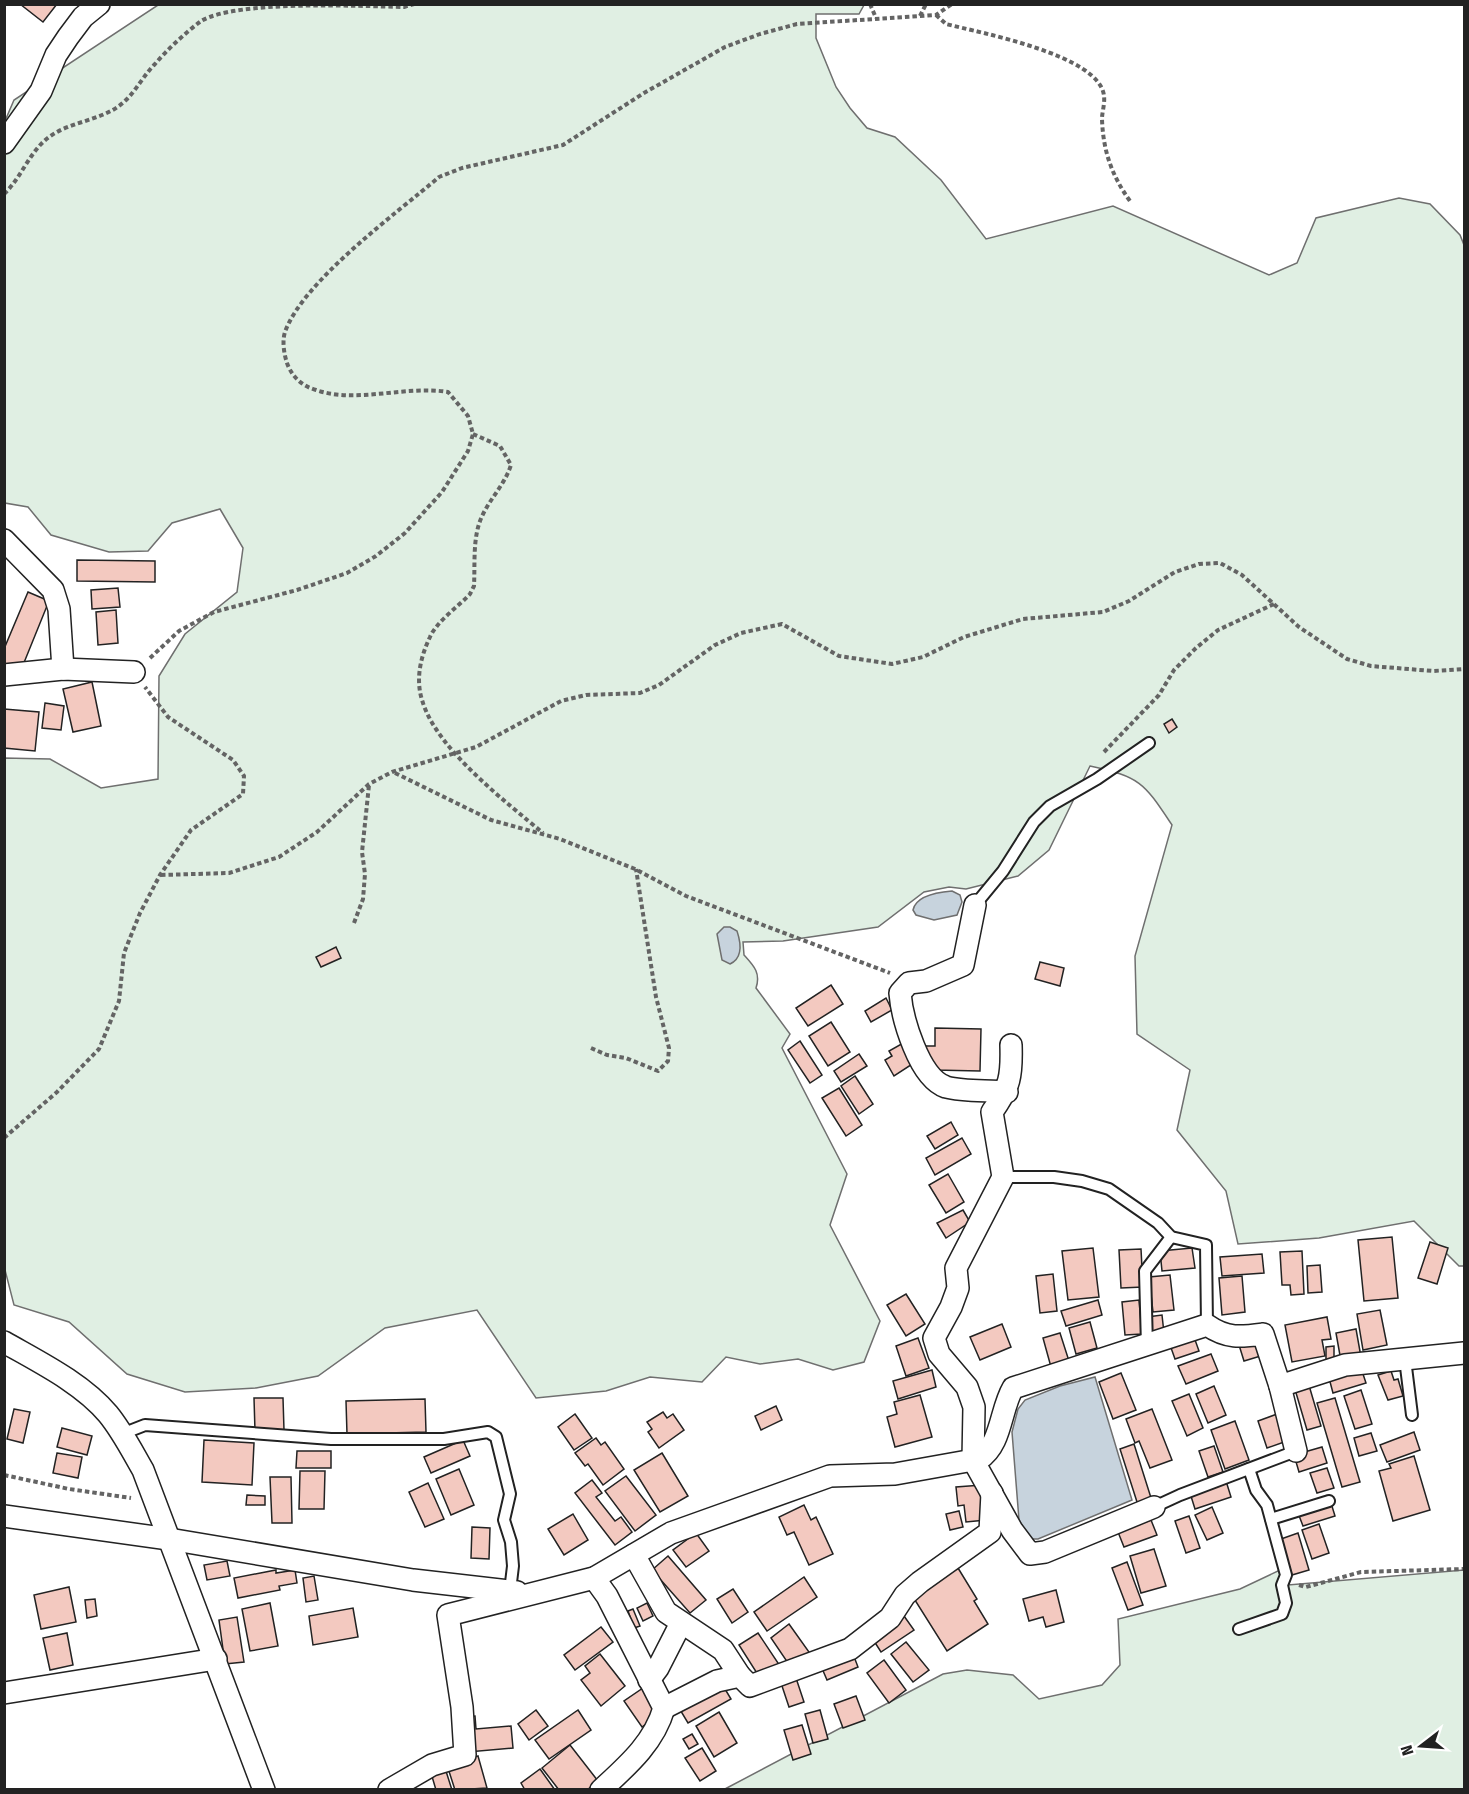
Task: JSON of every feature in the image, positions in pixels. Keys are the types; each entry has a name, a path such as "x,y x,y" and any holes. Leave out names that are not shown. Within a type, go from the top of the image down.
{"street":[{"path":"4,143 41,91 56,55 68,37 83,17 99,4"},
{"path":"4,540 53,590 59,609 63,669"},
{"path":"4,675 63,669 134,672"},
{"path":"975,905 963,965 926,981 909,983 900,993 901,1007 917,1051 932,1076 945,1086 1006,1092"},
{"path":"1011,1045 1012,1075 1006,1092 993,1112 1003,1177 956,1268 958,1288 934,1338 939,1354 967,1387 974,1407 973,1460 1017,1539 1030,1554 1045,1552 1154,1507"},
{"path":"388,1790 432,1765 465,1755 462,1707 448,1616 594,1578 671,1533 830,1476 895,1474 973,1460 990,1452 1003,1416 1005,1403 1013,1388 1208,1326 1219,1334 1234,1338 1263,1334 1280,1386 1296,1451"},
{"path":"4,1342 73,1384 107,1412 143,1470 264,1790"},
{"path":"1280,1386 1345,1365 1464,1353"},
{"path":"634,1555 666,1612 723,1650 740,1676 750,1686 850,1649 890,1618 905,1595 920,1582 990,1532 992,1493"},
{"path":"4,1516 169,1539 413,1580 531,1593"},
{"path":"594,1578 612,1605 664,1708 660,1723 635,1760 600,1790"},
{"path":"649,1680 658,1668 681,1623"},
{"path":"4,1694 216,1659"},
{"path":"664,1708 717,1681 740,1676"}],"lane":[{"path":"975,905 1003,871 1034,822 1042,814 1061,799 1097,779 1149,743"},
{"path":"1003,1177 1054,1177 1082,1181 1109,1189 1158,1223 1171,1237 1206,1245 1208,1326"},
{"path":"1148,1346 1145,1271 1171,1237"},
{"path":"1405,1359 1412,1414"},
{"path":"122,1434 145,1425 331,1439 444,1439 488,1432 496,1437 510,1494 504,1520 511,1542 513,1566 510,1591"},
{"path":"1154,1507 1296,1451"},
{"path":"1239,1629 1282,1614 1286,1603 1282,1585 1286,1578 1267,1504 1256,1490 1249,1469"},
{"path":"1271,1519 1329,1501"}],"path":[{"path":"4,194 14,185 28,158 49,137 69,127 91,121 125,101 155,64 203,19 231,10 270,5 404,7 414,4"},
{"path":"870,4 876,18"},
{"path":"920,16 926,4"},
{"path":"4,1138 57,1092 99,1049 119,1001 124,953 140,913 160,875 191,830 243,794 244,776 233,760 168,717 134,672 179,631 214,612 307,587 347,573 376,556 405,533 442,492 468,450 473,434 468,416 448,392 425,388 374,395 340,393 316,390 296,380 284,352 284,333 302,300 324,276 439,177 462,168 563,145 644,93 715,53 760,34 797,24 936,15 952,4"},
{"path":"936,15 946,24 1038,49 1080,67 1096,78 1104,96 1102,117 1105,149 1114,180 1130,201"},
{"path":"473,434 500,446 511,465 507,479 486,508 479,524 474,586 470,594 430,635 419,669 422,702 428,716 456,754 544,834"},
{"path":"160,875 229,873 279,856 324,826 369,784 392,772 456,754 511,730 524,720 561,701 586,695 640,693 659,685 715,645 741,633 782,624 839,656 892,664 923,657 964,636 1023,619 1103,612 1129,601 1175,572 1199,564 1220,563 1242,575 1299,627 1347,659 1371,666 1433,671 1464,669"},
{"path":"1097,759 1159,695 1174,670 1196,648 1218,630 1274,604"},
{"path":"392,772 422,784 491,820 544,834 635,868 686,896 828,948 909,983"},
{"path":"354,923 363,899 365,874 362,852 369,784"},
{"path":"591,1048 626,1058 658,1071 668,1061 667,1038 656,997 635,868"},
{"path":"4,1475 69,1489 156,1502"},
{"path":"1286,1578 1306,1587 1361,1572 1464,1569"}],"green space":[{"path":"158,5 864,5 859,14 816,14 816,38 836,87 867,128 895,137 941,180 986,239 1113,206 1269,275 1297,263 1316,218 1399,198 1430,204 1460,235 1464,245 1464,1266 1459,1266 1414,1221 1319,1238 1238,1244 1226,1191 1177,1130 1190,1070 1137,1034 1135,956 1172,825 1155,800 1140,784 1120,774 1090,766 1049,850 1018,876 966,889 949,887 924,892 878,927 783,941 743,942 744,955 754,966 757,974 756,988 790,1034 782,1048 847,1174 830,1225 880,1321 864,1362 833,1370 798,1359 760,1364 726,1357 702,1382 650,1377 606,1391 536,1398 477,1310 385,1328 318,1376 256,1388 185,1392 127,1374 69,1322 14,1305 5,1270 4,758 50,759 101,788 158,779 159,676 185,634 237,592 243,548 220,509 172,523 148,551 109,552 51,535 28,507 5,503 5,121 14,100"},
{"path":"1280,1570 1288,1585 1464,1570 1464,1789 723,1790 943,1674 967,1670 1013,1675 1039,1699 1102,1685 1120,1665 1118,1619 1240,1589"}],"shaded area":[{"path":"952,891 960,895 962,902 957,915 934,920 916,915 913,910 923,898 935,893"},
{"path":"724,927 737,931 739,940 739,954 730,964 722,960 717,934"},
{"path":"1095,1377 1132,1500 1038,1539 1030,1539 1019,1520 1012,1432 1018,1409 1025,1400 1060,1386"}],"building":[{"path":"20,4 57,4 43,22"},
{"path":"77,560 155,561 155,582 77,581"},
{"path":"118,588 120,607 92,609 91,590"},
{"path":"28,592 49,601 21,670 4,663 4,649"},
{"path":"116,610 118,643 98,645 96,612"},
{"path":"92,682 101,726 73,732 63,689"},
{"path":"45,703 64,706 61,730 42,728"},
{"path":"4,709 39,712 35,751 4,748"},
{"path":"1172,719 1177,727 1169,733 1164,724"},
{"path":"336,947 341,958 321,967 316,957"},
{"path":"1040,962 1064,968 1060,986 1035,979"},
{"path":"831,985 843,1004 808,1026 796,1008"},
{"path":"886,998 892,1010 871,1022 865,1011"},
{"path":"831,1022 850,1052 828,1066 809,1036"},
{"path":"935,1028 981,1029 980,1071 934,1070 923,1046 935,1046"},
{"path":"800,1041 822,1075 810,1083 788,1050"},
{"path":"905,1042 917,1061 894,1076 885,1060 892,1056 889,1051"},
{"path":"859,1054 867,1066 841,1082 834,1071"},
{"path":"855,1076 873,1104 859,1114 841,1086"},
{"path":"839,1088 862,1125 846,1136 822,1098"},
{"path":"951,1122 958,1135 935,1149 927,1136"},
{"path":"962,1138 971,1154 935,1175 926,1158"},
{"path":"948,1174 964,1202 946,1213 929,1185"},
{"path":"963,1210 970,1222 946,1238 937,1223"},
{"path":"1392,1237 1398,1298 1364,1301 1358,1240"},
{"path":"1430,1242 1448,1248 1437,1284 1418,1278"},
{"path":"1093,1248 1099,1297 1068,1300 1062,1251"},
{"path":"1192,1248 1195,1268 1162,1271 1160,1251"},
{"path":"1141,1249 1143,1287 1121,1288 1119,1250"},
{"path":"1302,1251 1304,1294 1291,1295 1290,1285 1282,1285 1280,1252"},
{"path":"1262,1254 1264,1273 1222,1276 1220,1257"},
{"path":"1320,1265 1322,1292 1308,1293 1307,1266"},
{"path":"1053,1274 1057,1311 1040,1313 1036,1276"},
{"path":"1170,1275 1174,1310 1153,1312 1149,1277"},
{"path":"1242,1276 1245,1312 1222,1315 1219,1278"},
{"path":"906,1294 925,1324 906,1336 887,1305"},
{"path":"1098,1300 1102,1315 1066,1326 1061,1311"},
{"path":"1139,1300 1142,1334 1125,1335 1122,1302"},
{"path":"1380,1310 1387,1345 1363,1350 1357,1314"},
{"path":"1162,1315 1164,1333 1149,1335 1147,1317"},
{"path":"1327,1317 1331,1339 1322,1340 1325,1356 1292,1362 1285,1325"},
{"path":"1090,1322 1097,1348 1076,1354 1069,1328"},
{"path":"1002,1324 1011,1347 980,1360 970,1337"},
{"path":"1356,1329 1361,1357 1341,1361 1336,1333"},
{"path":"1060,1333 1069,1361 1051,1367 1043,1338"},
{"path":"1194,1337 1199,1351 1175,1359 1170,1345"},
{"path":"918,1338 929,1368 906,1376 896,1346"},
{"path":"1260,1339 1264,1355 1244,1361 1239,1345"},
{"path":"1334,1346 1334,1362 1326,1362 1326,1347"},
{"path":"1211,1354 1218,1371 1186,1384 1178,1366"},
{"path":"1361,1368 1366,1383 1333,1393 1329,1378"},
{"path":"932,1370 936,1387 898,1399 893,1381"},
{"path":"1391,1371 1394,1380 1398,1379 1403,1396 1388,1400 1378,1375"},
{"path":"1121,1373 1136,1410 1113,1419 1099,1382"},
{"path":"1308,1382 1321,1426 1307,1430 1294,1386"},
{"path":"1214,1386 1226,1415 1208,1423 1196,1394"},
{"path":"1361,1390 1372,1424 1355,1429 1344,1396"},
{"path":"1189,1394 1203,1428 1187,1436 1172,1401"},
{"path":"920,1395 932,1437 895,1447 887,1417 897,1414 894,1402"},
{"path":"254,1398 283,1398 284,1430 255,1431"},
{"path":"1335,1398 1360,1482 1342,1487 1317,1403"},
{"path":"425,1399 426,1432 347,1434 346,1401"},
{"path":"776,1406 782,1420 761,1430 755,1416"},
{"path":"14,1409 30,1412 23,1443 7,1439"},
{"path":"1152,1409 1172,1460 1150,1468 1139,1441 1135,1443 1126,1419"},
{"path":"663,1412 667,1418 673,1414 684,1430 659,1448 648,1432 652,1429 647,1422"},
{"path":"575,1414 592,1438 574,1450 558,1427"},
{"path":"1277,1414 1287,1441 1267,1448 1258,1421"},
{"path":"1235,1421 1249,1460 1225,1469 1211,1430"},
{"path":"62,1428 92,1436 87,1455 57,1447"},
{"path":"1414,1432 1420,1450 1387,1462 1380,1445"},
{"path":"1371,1433 1377,1451 1359,1456 1354,1438"},
{"path":"596,1438 601,1445 605,1442 624,1469 603,1485 588,1464 585,1466 575,1453"},
{"path":"204,1440 254,1443 252,1485 202,1482"},
{"path":"463,1440 470,1456 431,1473 424,1457"},
{"path":"1134,1444 1152,1501 1138,1505 1120,1449"},
{"path":"1214,1446 1223,1472 1208,1477 1199,1451"},
{"path":"1322,1447 1327,1463 1299,1472 1294,1455"},
{"path":"297,1451 331,1451 331,1468 296,1468"},
{"path":"57,1453 82,1457 78,1478 53,1473"},
{"path":"662,1453 688,1496 660,1512 634,1470"},
{"path":"1414,1456 1430,1510 1393,1521 1379,1471 1391,1468 1389,1464"},
{"path":"1327,1468 1334,1488 1317,1493 1310,1473"},
{"path":"459,1469 474,1505 451,1515 436,1479"},
{"path":"300,1471 325,1471 324,1509 299,1509"},
{"path":"626,1476 656,1515 635,1531 605,1491"},
{"path":"270,1477 291,1477 292,1523 272,1523"},
{"path":"592,1480 602,1493 596,1497 615,1521 621,1517 632,1532 615,1545 575,1493"},
{"path":"1226,1481 1231,1497 1195,1509 1190,1493"},
{"path":"428,1483 444,1519 425,1527 409,1492"},
{"path":"982,1485 986,1520 966,1522 964,1505 958,1506 956,1487"},
{"path":"247,1495 265,1496 265,1505 246,1505"},
{"path":"1331,1503 1335,1516 1303,1526 1298,1513"},
{"path":"804,1505 811,1520 816,1517 833,1554 809,1565 794,1532 787,1535 779,1517"},
{"path":"1212,1507 1223,1533 1207,1540 1195,1515"},
{"path":"959,1511 963,1527 950,1530 946,1514"},
{"path":"573,1514 588,1540 564,1555 548,1529"},
{"path":"1189,1516 1200,1548 1186,1553 1175,1521"},
{"path":"1151,1520 1157,1535 1124,1547 1118,1532"},
{"path":"1319,1524 1329,1553 1312,1559 1302,1530"},
{"path":"472,1527 490,1528 489,1559 471,1558"},
{"path":"696,1533 709,1551 686,1567 673,1550"},
{"path":"1298,1533 1309,1570 1292,1575 1281,1539"},
{"path":"1154,1549 1166,1586 1141,1593 1130,1556"},
{"path":"668,1556 706,1600 690,1613 652,1570"},
{"path":"227,1561 230,1576 207,1580 204,1565"},
{"path":"1127,1562 1143,1605 1128,1610 1112,1568"},
{"path":"958,1568 977,1599 974,1601 988,1624 947,1651 913,1597"},
{"path":"276,1570 276,1573 295,1570 297,1583 279,1586 280,1590 238,1598 234,1578"},
{"path":"314,1576 318,1600 306,1602 303,1578"},
{"path":"804,1577 817,1597 767,1631 754,1612"},
{"path":"69,1587 76,1622 41,1629 34,1595"},
{"path":"733,1589 748,1612 732,1623 717,1599"},
{"path":"1056,1590 1064,1622 1046,1627 1043,1617 1029,1621 1023,1599"},
{"path":"95,1599 97,1616 87,1618 85,1600"},
{"path":"270,1603 278,1646 250,1651 242,1609"},
{"path":"647,1603 653,1616 643,1621 637,1608"},
{"path":"353,1608 358,1637 313,1645 309,1616"},
{"path":"633,1609 640,1626 634,1628 628,1611"},
{"path":"904,1616 914,1630 881,1652 872,1638"},
{"path":"237,1617 244,1662 225,1664 219,1620"},
{"path":"789,1624 809,1652 790,1666 771,1638"},
{"path":"601,1627 613,1642 575,1670 564,1655"},
{"path":"67,1633 73,1665 50,1670 43,1638"},
{"path":"758,1633 780,1666 760,1678 739,1645"},
{"path":"906,1642 929,1670 913,1682 891,1654"},
{"path":"600,1654 625,1686 601,1706 581,1680 590,1673 585,1666"},
{"path":"853,1654 858,1667 827,1680 821,1666"},
{"path":"884,1660 906,1690 889,1703 867,1673"},
{"path":"795,1675 804,1702 789,1707 780,1680"},
{"path":"722,1684 731,1699 688,1723 679,1708"},
{"path":"643,1688 661,1713 642,1727 624,1701"},
{"path":"856,1696 865,1720 843,1728 834,1704"},
{"path":"536,1710 548,1726 529,1740 518,1724"},
{"path":"578,1710 591,1730 549,1759 535,1740"},
{"path":"820,1710 828,1739 813,1743 805,1714"},
{"path":"719,1712 737,1743 714,1757 696,1726"},
{"path":"475,1716 476,1729 511,1726 513,1748 468,1752 465,1717"},
{"path":"802,1725 811,1754 793,1760 784,1730"},
{"path":"692,1734 698,1744 689,1749 683,1739"},
{"path":"570,1745 598,1781 587,1790 559,1790 542,1768"},
{"path":"702,1748 716,1771 700,1781 685,1758"},
{"path":"478,1756 487,1788 455,1790 447,1765"},
{"path":"445,1768 452,1790 436,1790 431,1773"},
{"path":"540,1769 555,1790 525,1790 521,1783"}]}
